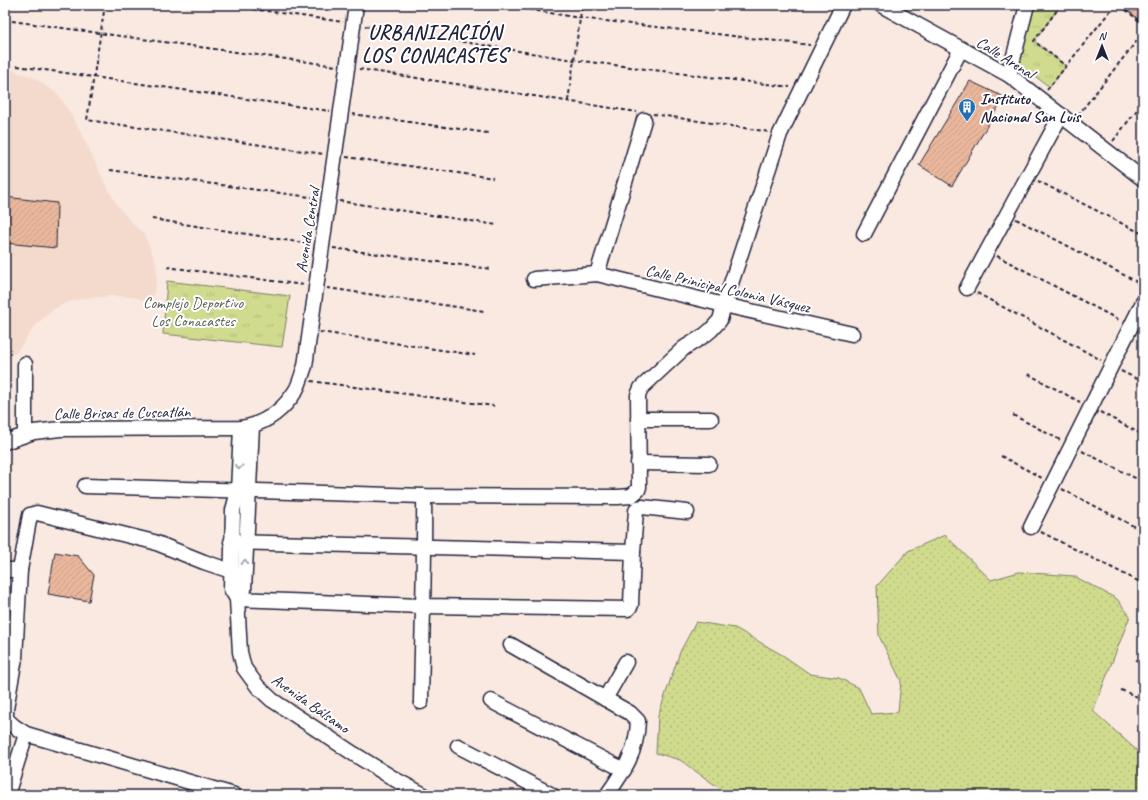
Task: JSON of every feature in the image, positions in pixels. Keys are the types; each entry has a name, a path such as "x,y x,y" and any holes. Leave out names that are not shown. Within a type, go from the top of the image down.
{"street":[{"name":"Avenida Central","path":"246,427 267,420 282,407 297,389 305,366 356,5"},
{"path":"85,486 243,492 424,496 631,496 638,490 638,395 641,388 684,348 706,335 720,320 780,134 843,5"},
{"name":"Calle Arenal","path":"881,5 1010,75 1143,179"},
{"path":"1010,75 1026,5"},
{"path":"864,234 961,49"},
{"path":"597,274 643,115"},
{"path":"967,288 1028,176 1066,119"},
{"name":"Calle Prinicipal Colonia Vásquez","path":"534,279 597,274 852,334"},
{"path":"1031,527 1143,302"},
{"path":"25,364 25,434"},
{"path":"638,419 711,419"},
{"name":"Calle Brisas de Cuscatlán","path":"5,442 25,434 60,429 246,427"},
{"name":"Avenida Bálsamo","path":"238,599 244,590 246,542 243,492 246,427"},
{"path":"638,463 709,464"},
{"name":"Avenida Bálsamo","path":"243,492 233,510 231,589 238,599 240,652 244,668 258,687 272,700 354,754 396,780 424,795"},
{"path":"421,702 424,496"},
{"path":"631,496 638,508"},
{"path":"638,508 642,507 687,512"},
{"path":"238,599 422,606 628,609 631,605 633,552 636,511 638,508"},
{"path":"231,571 154,542 37,512 30,515 20,570 10,658 6,719 14,727 26,734 234,795"},
{"path":"231,542 633,552"},
{"path":"5,570 20,570"},
{"path":"511,645 630,713 638,721 638,732 630,758 624,770 607,795"},
{"path":"605,699 626,662"},
{"path":"492,701 624,770"},
{"path":"7,795 26,734"},
{"path":"458,746 552,795"}],"path":[{"path":"105,5 88,120 494,178"},
{"path":"225,5 354,24 574,60 802,89"},
{"path":"502,5 580,18 823,47"},
{"path":"568,101 582,5"},
{"path":"1061,5 1034,41 1066,66"},
{"path":"1040,99 1115,5"},
{"path":"1120,5 1143,24"},
{"path":"5,20 348,68 568,101 643,115 780,134"},
{"path":"1066,119 1143,33"},
{"path":"16,66 488,133"},
{"path":"1106,150 1143,104"},
{"path":"110,170 329,199 497,226"},
{"path":"1028,176 1143,234"},
{"path":"1008,214 1143,285"},
{"path":"152,219 322,246 491,269"},
{"path":"987,251 1130,326"},
{"path":"167,267 316,286 484,311"},
{"path":"967,288 1143,382"},
{"path":"309,331 475,355"},
{"path":"300,379 494,406"},
{"path":"1001,456 1143,531"},
{"path":"1031,527 1140,582"},
{"path":"1136,660 1143,663"},
{"path":"1121,690 1143,699"}],"shaded area":[{"path":"5,65 17,72 33,77 59,95 78,127 117,205 144,234 156,263 157,278 152,303 133,297 112,296 85,298 68,302 53,309 35,326 16,353 5,358"}],"green space":[{"path":"1033,5 1061,5 1034,41 1066,66 1050,87 1022,67 1019,62"},
{"name":"Complejo Deportivo Los Conacastes","path":"167,281 290,296 282,347 163,334"},
{"path":"945,535 991,580 1019,572 1074,576 1117,599 1130,616 1093,711 1143,756 1143,795 729,795 680,760 656,753 658,716 680,652 696,622 735,628 784,656 810,674 839,678 859,688 871,714 898,712 901,681 879,636 877,586 908,551"}],"building":[{"path":"1121,5 1143,5 1143,23"},
{"name":"Instituto Nacional San Luis","path":"970,81 1004,97 952,186 919,165"},
{"path":"5,197 57,203 56,248 5,243"},
{"path":"55,552 78,556 94,575 89,601 48,594"}],"place":[{"name":"Instituto Nacional San Luis","path":"967,122"}],"district":[{"name":"URBANIZACIÓN LOS CONACASTES","path":"435,44"}]}
